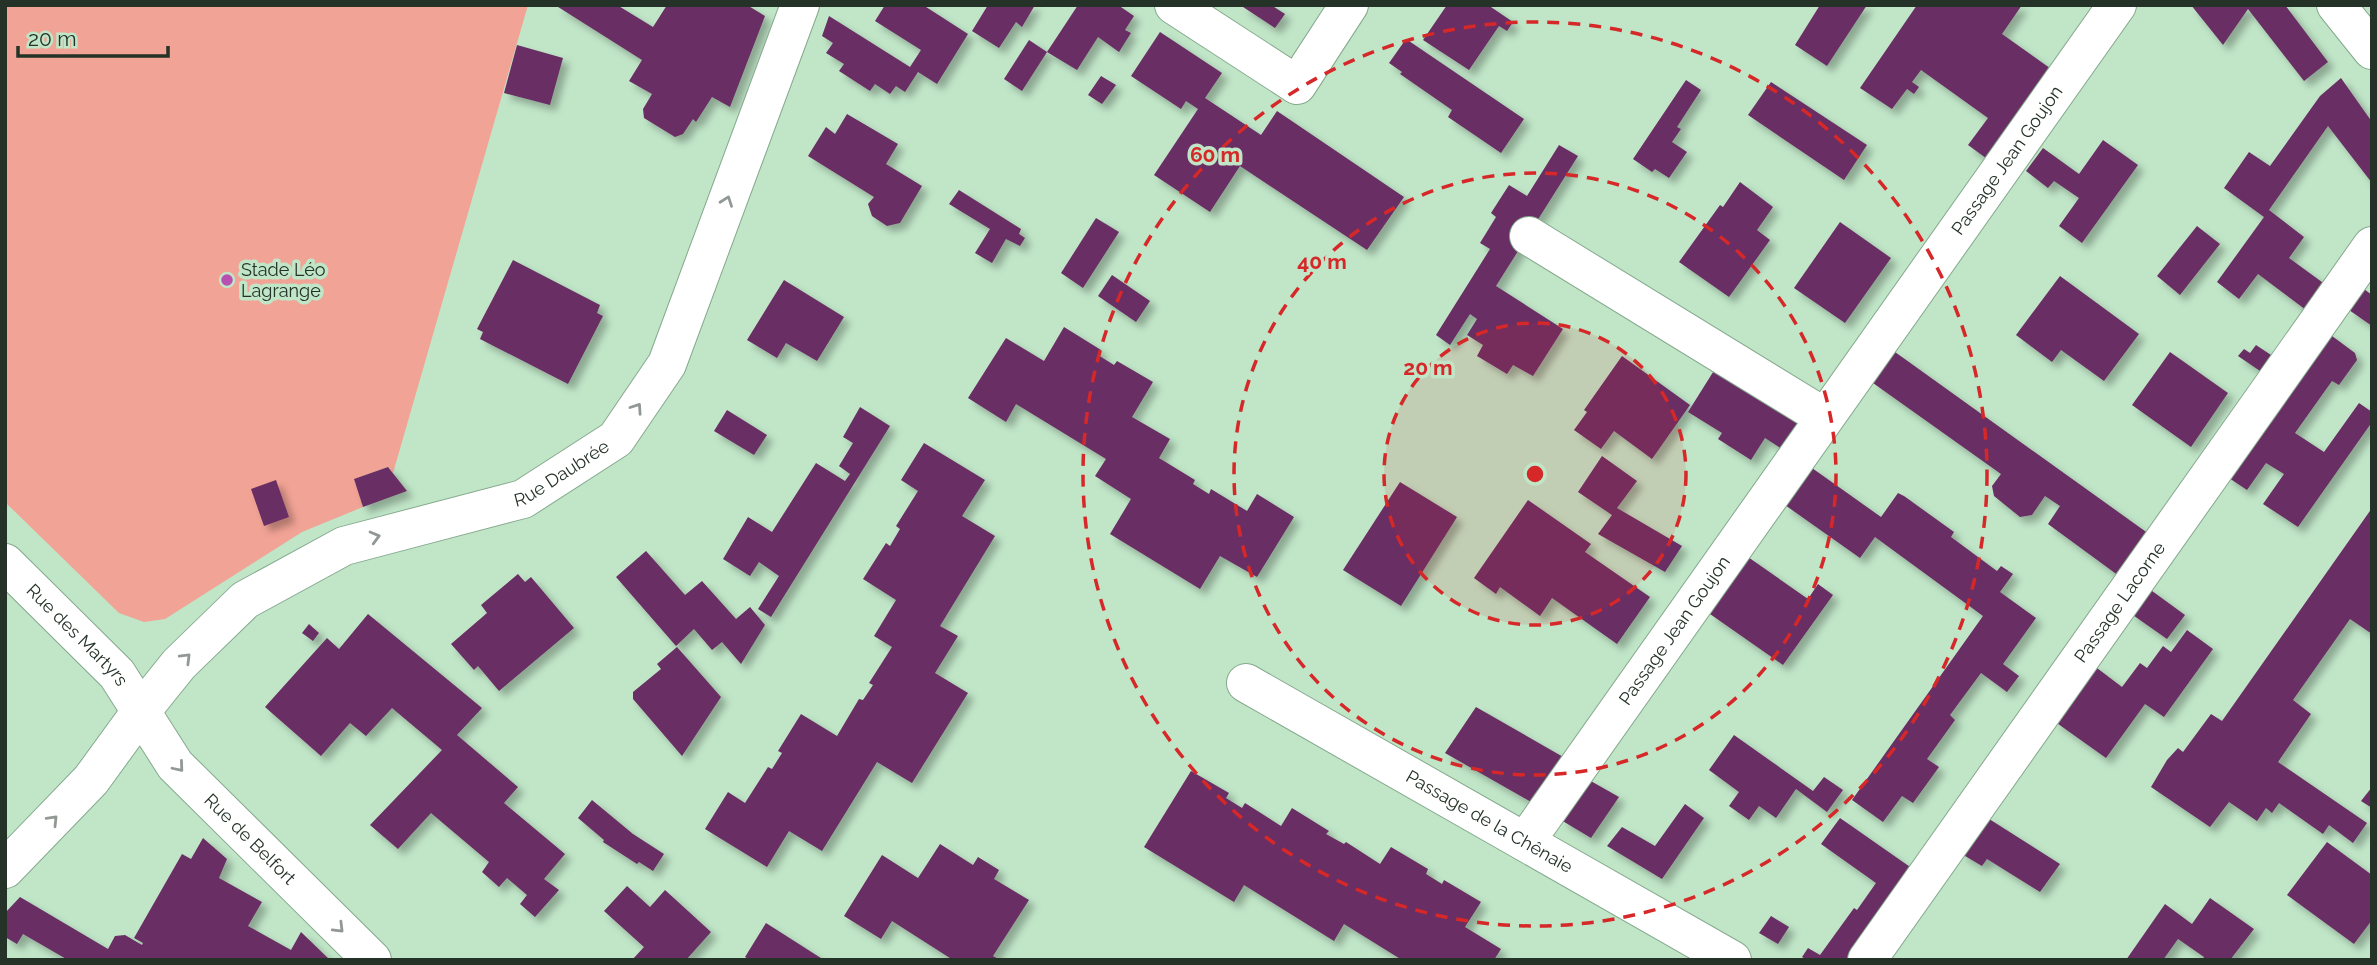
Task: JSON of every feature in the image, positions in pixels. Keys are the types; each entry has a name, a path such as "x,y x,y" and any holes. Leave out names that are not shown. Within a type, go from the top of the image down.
{"street":[{"name":"Rue Daubrée","path":"5,869 91,780 179,664 245,600 344,545 523,499 616,439 667,364 800,5"},
{"path":"1174,5 1297,85 1349,5"},
{"name":"Passage Jean Goujon","path":"1525,842 2117,5"},
{"path":"1529,236 1824,418"},
{"name":"Passage Lacorne","path":"1867,960 2372,246"},
{"name":"Rue des Martyrs","path":"5,563 117,674 142,710"},
{"name":"Passage de la Chênaie","path":"1246,683 1732,960"},
{"name":"Rue de Belfort","path":"142,710 175,765 372,960"}],"shaded area":[{"name":"Stade Léo Lagrange","path":"5,5 528,5 393,473 388,467 355,479 363,507 302,532 165,619 144,622 119,613 5,502"}],"building":[{"path":"555,5 617,5 653,27 667,5 747,5 765,16 730,107 712,97 696,122 693,119 683,134 675,137 644,118 643,109 652,94 629,81 642,60"},
{"path":"885,5 923,5 968,34 937,84 918,72 905,92 896,86 890,94 875,84 870,91 839,71 844,64 826,53 833,43 822,36 829,16 910,67 921,50 875,21"},
{"path":"988,5 1035,5 1022,27 1016,22 999,48 972,31"},
{"path":"1078,5 1118,5 1134,16 1125,30 1131,33 1119,52 1098,37 1077,70 1047,52"},
{"path":"1240,5 1271,5 1285,14 1275,28"},
{"path":"1447,5 1488,5 1513,22 1507,31 1499,26 1469,70 1423,40"},
{"path":"1820,5 1867,5 1827,66 1795,45"},
{"path":"1917,5 2022,5 2002,34 2054,71 1990,161 1968,145 1988,118 1921,70 1912,82 1919,87 1914,94 1907,89 1892,109 1860,88"},
{"path":"2191,5 2285,5 2328,62 2304,81 2248,9 2223,45"},
{"path":"1160,32 1222,73 1205,98 1261,135 1277,111 1404,197 1367,250 1240,166 1210,212 1154,175 1198,109 1186,101 1181,109 1131,76"},
{"path":"1406,39 1524,119 1501,153 1448,117 1452,110 1400,74 1402,72 1389,63"},
{"path":"1029,40 1047,52 1022,91 1004,79"},
{"path":"517,45 563,58 550,105 504,93"},
{"path":"1101,76 1116,85 1102,104 1088,95"},
{"path":"2341,78 2372,122 2372,183 2328,126 2269,210 2304,237 2289,258 2326,285 2306,310 2258,274 2239,299 2217,282 2264,217 2224,188 2249,152 2270,166 2320,96"},
{"path":"1686,80 1701,90 1677,127 1681,129 1672,142 1687,152 1669,178 1655,169 1652,172 1633,159"},
{"path":"1771,82 1867,145 1844,180 1748,115"},
{"path":"847,114 898,144 886,164 922,186 900,223 887,226 872,216 868,204 874,197 808,156 826,127 835,134"},
{"path":"2103,140 2138,165 2082,243 2059,226 2079,198 2054,181 2048,188 2026,171 2043,148 2079,174"},
{"path":"1559,145 1578,156 1496,286 1563,329 1533,376 1513,365 1507,374 1477,356 1483,345 1467,335 1477,319 1470,314 1450,345 1436,335 1490,249 1480,243 1496,217 1491,213 1509,185 1527,196"},
{"path":"1740,182 1773,207 1757,230 1770,240 1729,297 1679,262"},
{"path":"959,190 1021,229 1019,234 1025,238 1020,246 1006,239 992,263 975,253 990,229 949,204"},
{"path":"1096,218 1119,232 1083,288 1061,273"},
{"path":"1840,222 1891,258 1845,323 1794,288"},
{"path":"2197,226 2220,244 2180,295 2157,276"},
{"path":"513,260 600,305 597,313 603,316 568,384 480,339 483,332 477,329"},
{"path":"1112,275 1150,301 1136,322 1098,296"},
{"path":"2060,276 2139,334 2104,381 2061,350 2052,362 2016,335"},
{"path":"784,280 844,317 817,361 786,343 777,358 747,340"},
{"path":"2364,289 2372,295 2372,326 2349,310"},
{"path":"1064,327 1101,350 1098,355 1114,365 1117,361 1153,382 1132,417 1170,439 1159,458 1195,480 1193,484 1209,494 1211,489 1247,511 1257,494 1294,517 1257,577 1220,556 1200,589 1110,534 1131,499 1095,476 1106,459 1016,404 1006,422 968,398 1006,338 1044,361"},
{"path":"2328,333 2355,353 2357,360 2339,385 2332,381 2295,433 2324,452 2359,403 2372,412 2372,422 2298,527 2263,504 2284,474 2266,463 2247,490 2226,476"},
{"path":"2256,345 2274,357 2263,373 2238,356 2244,349 2250,353"},
{"path":"1895,352 2149,534 2119,576 2048,524 2060,506 2045,496 2032,515 2020,517 1994,496 1992,486 2001,474 1873,383"},
{"path":"2170,352 2228,393 2191,447 2132,405"},
{"path":"1622,356 1690,405 1652,459 1614,431 1601,449 1574,430 1587,412 1584,410"},
{"path":"1715,369 1805,424 1785,451 1765,438 1751,460 1718,439 1722,433 1688,412"},
{"path":"860,407 890,426 771,617 758,609 779,576 759,562 750,576 723,559 748,517 772,532 816,463 845,481 850,474 839,466 853,443 843,437"},
{"path":"727,410 767,435 754,455 714,431"},
{"path":"924,443 985,480 962,516 995,536 940,626 958,636 935,673 968,693 912,783 877,762 822,851 789,831 767,867 705,829 728,792 745,803 768,767 772,769 782,753 778,751 801,714 837,736 859,699 863,700 873,685 869,683 892,647 874,636 896,600 863,579 886,543 890,546 900,529 896,526 918,491 901,480"},
{"path":"1602,456 1637,481 1617,508 1682,546 1665,572 1598,534 1612,515 1578,492"},
{"path":"388,467 407,491 363,507 354,479"},
{"path":"1812,468 1881,517 1898,493 1904,496 1954,532 1951,537 1997,571 2001,566 2013,574 2000,592 2036,618 2003,664 2019,676 2007,692 1981,673 1950,715 1955,720 1927,759 1939,767 1913,803 1902,796 1883,822 1852,800 1983,616 1875,537 1860,558 1785,505"},
{"path":"276,480 289,517 264,526 251,489"},
{"path":"1400,482 1457,517 1401,606 1343,570"},
{"path":"1528,500 1591,544 1585,552 1650,597 1617,644 1552,598 1540,616 1500,587 1496,594 1474,578"},
{"path":"2372,508 2372,634 2350,619 2293,700 2311,714 2278,762 2367,823 2353,843 2329,825 2323,834 2279,803 2272,813 2266,808 2257,821 2229,802 2210,827 2151,787 2167,760 2178,748 2183,752 2211,714 2222,721"},
{"path":"646,551 685,595 702,581 736,619 750,607 765,625 741,664 722,642 712,650 694,629 676,646 616,577"},
{"path":"1748,557 1808,599 1818,584 1833,595 1783,665 1710,614"},
{"path":"518,574 525,582 531,577 574,628 499,691 478,666 474,670 451,644 487,613 481,605"},
{"path":"2148,588 2185,615 2167,639 2130,613"},
{"path":"368,614 482,708 457,735 518,787 504,803 565,854 544,879 559,890 535,917 520,904 527,895 507,878 499,887 482,872 489,862 431,813 398,849 370,825 442,750 392,708 366,736 350,723 321,756 265,707 327,638 339,649"},
{"path":"309,624 319,633 313,641 302,633"},
{"path":"2187,630 2213,649 2164,717 2145,704 2106,758 2054,721 2093,665 2122,687 2140,663 2147,668 2163,646 2171,652"},
{"path":"677,647 721,697 682,756 633,699 633,692 661,669 657,664"},
{"path":"1476,707 1565,758 1533,803 1445,753"},
{"path":"1734,735 1813,791 1824,777 1843,790 1827,812 1796,789 1776,818 1759,806 1749,820 1729,806 1739,792 1709,770"},
{"path":"1191,771 1229,793 1226,798 1242,808 1245,803 1281,826 1292,808 1329,831 1326,834 1344,844 1346,842 1380,864 1391,847 1428,869 1426,874 1442,884 1444,880 1481,902 1465,927 1501,949 1494,960 1402,960 1344,924 1334,941 1244,885 1234,902 1144,847"},
{"path":"1589,780 1619,797 1591,838 1561,820"},
{"path":"2372,787 2372,808 2361,801"},
{"path":"592,800 633,834 664,854 653,871 603,842 604,840 578,818"},
{"path":"1685,804 1704,818 1662,879 1607,846 1622,827 1655,846"},
{"path":"1986,817 2060,864 2040,892 1987,859 1982,866 1960,853"},
{"path":"1840,818 1913,869 1847,960 1807,960 1802,957 1808,948 1820,955 1876,883 1821,844"},
{"path":"203,838 227,859 219,878 262,902 248,926 291,950 301,932 330,960 68,960 23,934 17,944 5,937 5,913 20,897 108,949 115,936 125,935 142,945 143,943 134,938 182,854 191,859"},
{"path":"2327,842 2372,875 2372,920 2354,944 2287,895"},
{"path":"940,844 973,865 978,857 999,870 994,879 1029,900 993,956 1000,960 953,960 892,921 881,939 844,916 882,855 918,878"},
{"path":"627,886 650,907 665,890 711,932 686,960 632,960 644,947 604,911"},
{"path":"2210,898 2254,929 2230,960 2202,960 2204,957 2178,939 2163,960 2126,960 2165,904 2192,924"},
{"path":"1771,916 1789,927 1778,944 1759,933"},
{"path":"766,923 824,960 750,960 745,957"}],"place":[{"name":"Stade Léo Lagrange","path":"227,280"}]}
